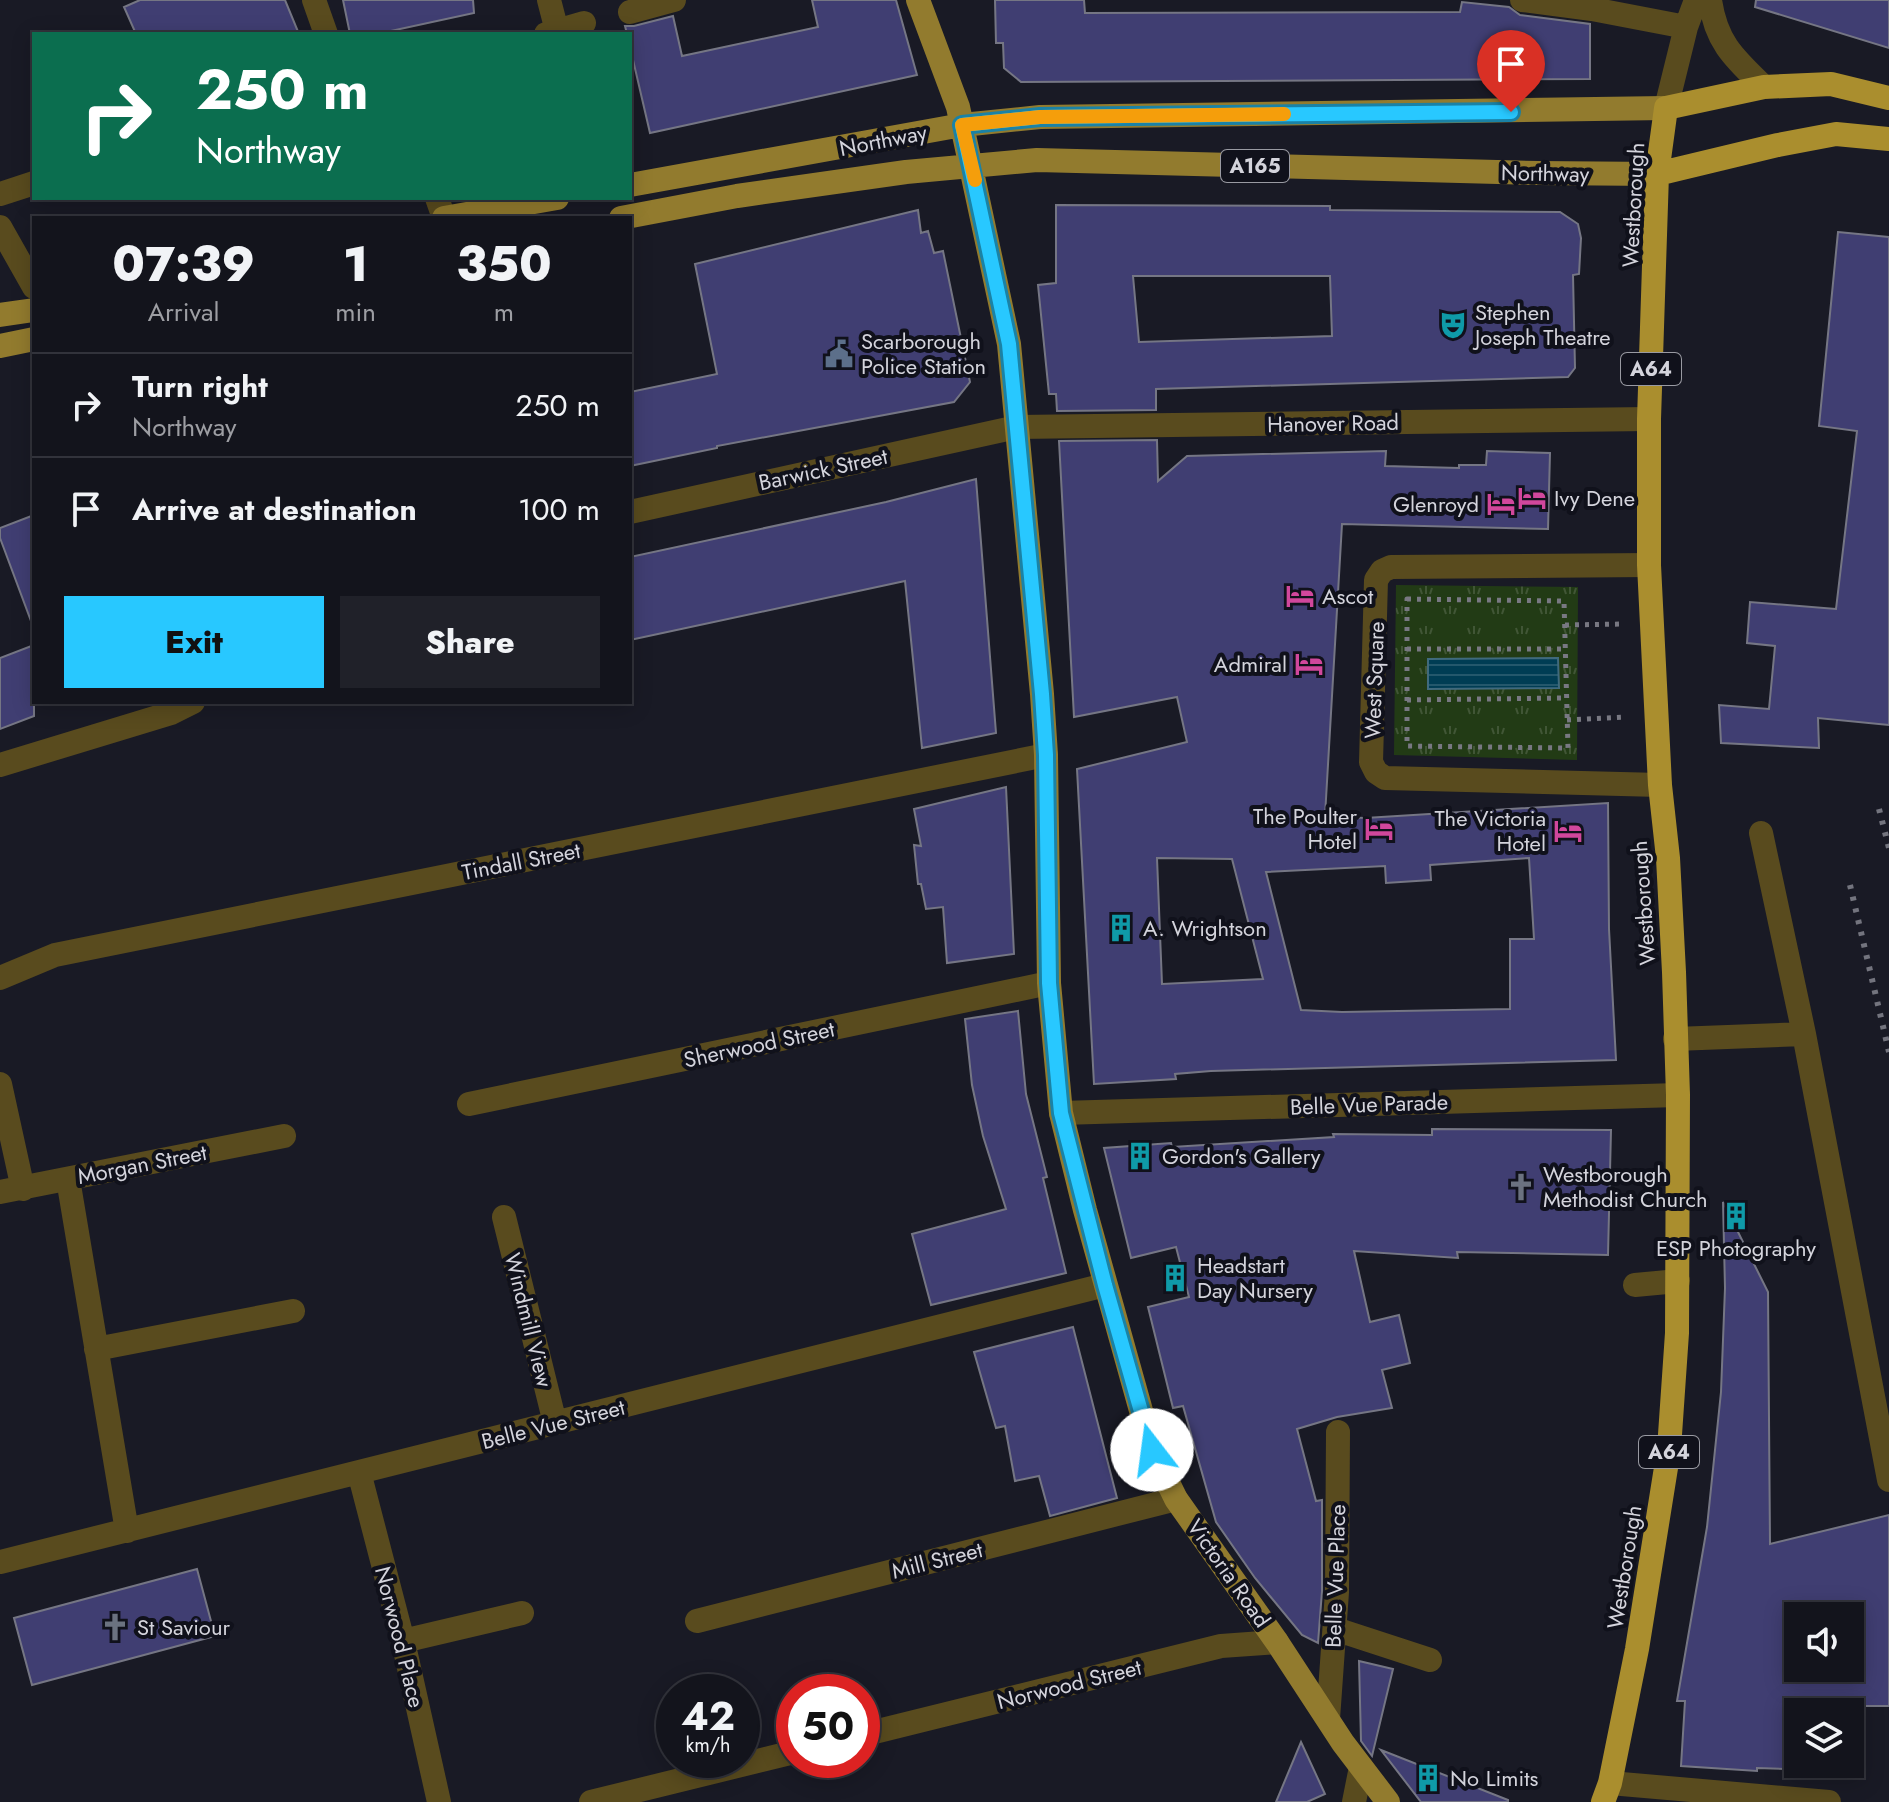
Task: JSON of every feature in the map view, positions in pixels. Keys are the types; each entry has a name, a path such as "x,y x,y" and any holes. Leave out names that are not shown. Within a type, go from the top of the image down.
{"highway":[{"path":"1666,108 1764,87 1831,84 1889,98"},
{"name":"Westborough","path":"1606,1792 1637,1649 1669,1449 1677,1333 1678,1095 1674,972 1668,858 1660,785 1649,565 1649,419 1657,174 1666,108"},
{"name":"A165","path":"1657,174 1836,134 1889,139"}],"main road":[{"name":"Victoria Road","path":"918,0 958,107 1009,344 1046,755 1049,983 1061,1113 1105,1285 1152,1450 1176,1499 1388,1802"},
{"name":"Northway","path":"632,185 962,125 1040,117 1666,108"},
{"name":"Northway","path":"632,216 737,196 971,164 1037,160 1657,174"},
{"path":"455,216 546,200"},
{"path":"0,315 32,310"},
{"path":"0,346 32,339"}],"street":[{"path":"314,0 325,32"},
{"path":"549,0 552,32"},
{"path":"630,12 674,0"},
{"path":"1522,0 1592,9 1686,27"},
{"name":"Westborough","path":"1666,108 1686,27 1696,0"},
{"path":"1710,0 1727,51 1764,87"},
{"path":"555,32 584,23"},
{"path":"0,194 32,184"},
{"path":"0,227 32,283"},
{"name":"Hanover Road","path":"1017,427 1649,419"},
{"name":"Barwick Street","path":"632,512 1017,427"},
{"name":"West Square","path":"1649,565 1391,567 1382,571 1376,580 1371,762 1376,772 1385,778 1660,785"},
{"path":"0,765 171,713 189,704"},
{"name":"Tindall Street","path":"0,978 55,955 1046,755"},
{"path":"1761,833 1804,1034 1889,1480"},
{"name":"Sherwood Street","path":"469,1104 1049,983"},
{"path":"1675,1039 1804,1034"},
{"path":"0,1084 11,1190"},
{"name":"Belle Vue Parade","path":"1061,1113 1678,1095"},
{"name":"Morgan Street","path":"11,1190 284,1136"},
{"path":"68,1179 127,1531"},
{"name":"Windmill View","path":"504,1217 555,1423"},
{"path":"1635,1285 1678,1281"},
{"name":"Belle Vue Street","path":"0,1562 1105,1285"},
{"path":"96,1349 293,1311"},
{"name":"Belle Vue Place","path":"1328,1719 1337,1592 1338,1432"},
{"name":"Norwood Place","path":"359,1472 403,1641 439,1802"},
{"name":"Mill Street","path":"697,1621 1176,1499"},
{"path":"403,1641 522,1613"},
{"path":"1335,1629 1430,1660"},
{"name":"Norwood Street","path":"880,1731 1221,1646 1277,1642"},
{"path":"591,1802 776,1756"},
{"path":"1354,1802 1361,1767"},
{"path":"1606,1792 1829,1802"}],"path":[{"path":"1407,599 1564,601 1566,649 1568,748 1407,746 1407,599"},
{"path":"1565,625 1652,623"},
{"path":"1407,649 1566,649"},
{"path":"1407,700 1567,698"},
{"path":"1567,720 1656,715"}],"green space":[{"path":"1396,585 1578,587 1577,760 1394,755"}],"water":[{"path":"1558,658 1559,688 1428,689 1428,659"}],"building":[{"path":"140,0 285,0 298,32 135,32 124,7"},
{"path":"343,0 473,0 474,13 386,32 350,32"},
{"path":"812,0 896,0 917,75 650,133 632,56 632,32 626,32 625,26 673,16 682,56 818,27"},
{"path":"995,0 1084,0 1085,13 1460,12 1462,2 1509,7 1520,15 1590,24 1590,79 1021,82 1004,68 1003,43 996,43"},
{"path":"1756,0 1889,0 1889,48 1755,7"},
{"path":"1056,205 1330,206 1330,210 1560,212 1578,224 1581,238 1579,274 1573,275 1575,368 1568,377 1156,389 1156,410 1057,411 1056,394 1049,394 1038,285 1056,283","holes":["1133,276 1330,276 1332,336 1139,342"]},
{"name":"Scarborough Police Station","path":"918,210 921,233 928,231 934,253 943,251 970,382 954,402 717,446 632,466 632,392 717,374 695,264"},
{"path":"1838,232 1889,237 1889,725 1818,718 1819,748 1721,743 1719,705 1769,709 1775,646 1747,643 1750,602 1836,609 1857,431 1819,426"},
{"path":"1157,440 1158,481 1187,456 1386,451 1385,466 1459,468 1459,465 1486,465 1487,451 1550,453 1548,529 1342,524 1325,816 1365,818 1608,803 1609,929 1616,1060 1211,1071 1175,1074 1176,1079 1094,1084 1077,769 1187,742 1177,697 1074,717 1059,441","holes":["1157,858 1232,859 1263,979 1162,984","1529,858 1534,939 1510,939 1510,1009 1301,1010 1266,872 1385,866 1386,883 1431,880 1430,865"]},
{"path":"976,479 996,733 922,748 905,581 632,640 632,557 886,502"},
{"path":"32,516 32,621 0,538 0,528"},
{"path":"32,646 34,716 0,729 0,658"},
{"path":"1006,787 1014,954 947,963 943,907 926,909 921,884 918,884 914,845 921,846 914,809"},
{"path":"1018,1011 1026,1094 1066,1273 931,1305 912,1234 1006,1209 983,1136 972,1085 965,1019"},
{"path":"1432,1129 1611,1130 1608,1255 1457,1252 1458,1258 1354,1251 1370,1322 1399,1315 1410,1363 1382,1370 1392,1408 1337,1417 1297,1429 1316,1501 1322,1500 1322,1591 1318,1643 1302,1635 1255,1578 1216,1522 1183,1406 1173,1408 1148,1307 1189,1297 1176,1247 1131,1258 1104,1148 1334,1137 1333,1134 1432,1135"},
{"path":"1723,1202 1768,1292 1770,1544 1889,1515 1889,1706 1864,1706 1864,1698 1784,1698 1784,1769 1757,1768 1757,1771 1681,1766 1685,1701 1677,1701 1707,1527 1721,1392 1725,1288"},
{"path":"1073,1327 1117,1498 1050,1516 1039,1476 1015,1481 1005,1426 996,1428 974,1352"},
{"name":"St Saviour","path":"197,1569 215,1636 32,1685 14,1618"},
{"path":"1359,1661 1393,1669 1372,1756 1361,1741"},
{"path":"1301,1742 1325,1794 1307,1802 1276,1802"},
{"name":"No Limits","path":"1381,1750 1508,1800 1508,1802 1421,1802"}],"railway":[{"path":"1879,809 1889,848"},
{"path":"1850,885 1889,1052"}],"slow traffic":[{"path":"975,180 962,125 1040,117 1284,114"}],"place":[{"name":"Stephen Joseph Theatre","path":"1453,325"},
{"name":"Scarborough Police Station","path":"839,354"},
{"name":"Ivy Dene","path":"1532,498"},
{"name":"Glenroyd","path":"1501,504"},
{"name":"Ascot","path":"1300,596"},
{"name":"Admiral","path":"1309,664"},
{"name":"The Poulter Hotel","path":"1379,829"},
{"name":"The Victoria Hotel","path":"1568,831"},
{"name":"A. Wrightson","path":"1121,928"},
{"name":"Gordon's Gallery","path":"1140,1156"},
{"name":"Westborough Methodist Church","path":"1521,1187"},
{"name":"ESP Photography","path":"1736,1216"},
{"name":"Headstart Day Nursery","path":"1175,1278"},
{"name":"St Saviour","path":"115,1627"},
{"name":"No Limits","path":"1428,1778"}],"route":[{"path":"1152,1450 1061,1113 1049,983 1046,755 1042,694 1009,344 962,125 1040,117 1511,112"}]}
